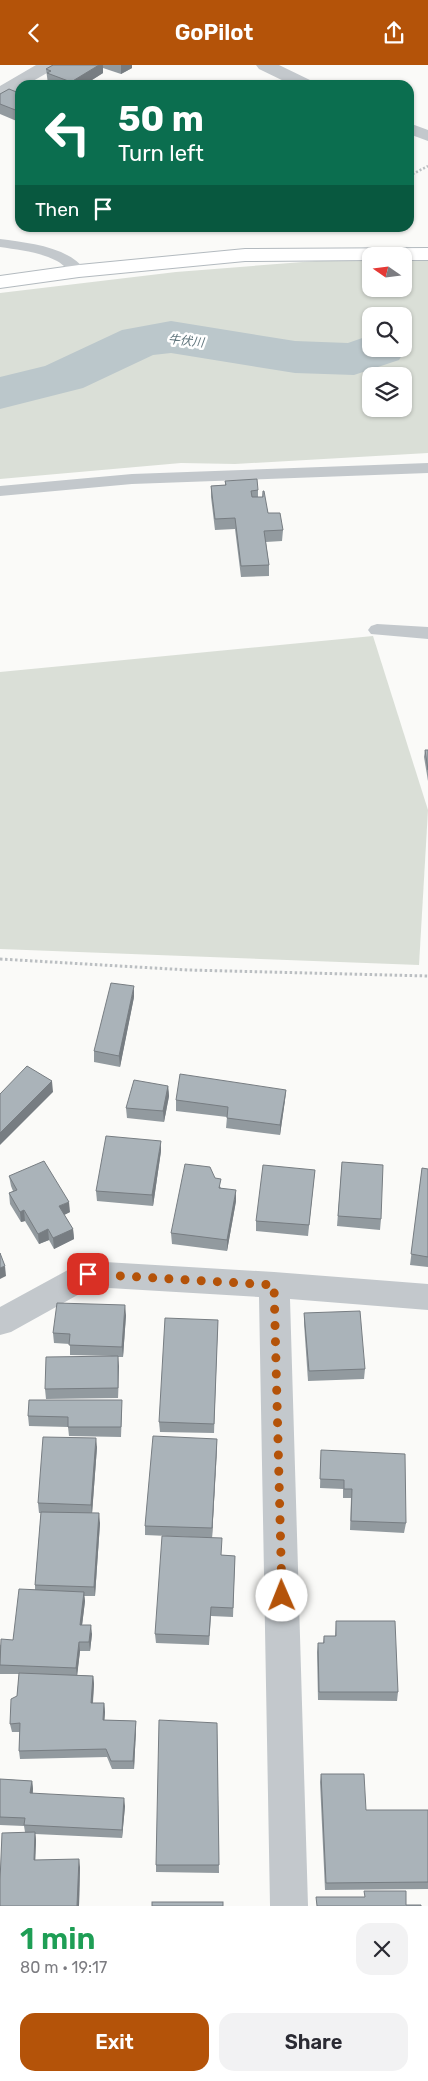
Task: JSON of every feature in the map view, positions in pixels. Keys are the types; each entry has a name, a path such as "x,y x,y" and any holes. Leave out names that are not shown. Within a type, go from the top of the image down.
{"street":[{"path":"30,80 48,65"},
{"path":"266,65 296,80"},
{"path":"0,93 15,87"},
{"path":"414,130 428,136"},
{"path":"0,282 79,271 245,255 428,254"},
{"path":"0,1323 88,1274 274,1285 428,1297"},
{"path":"274,1285 290,1906"}],"lane":[{"path":"0,243 51,252 70,262 79,271"},
{"path":"0,491 132,479 428,468"},
{"path":"376,631 428,633"}],"path":[{"path":"414,173 428,166"},
{"path":"0,959 188,970 428,976"}],"shaded area":[{"path":"316,261 362,261 362,297 412,297 412,261 428,261 428,453 235,464 181,463 0,479 0,293 176,272"},
{"path":"373,636 428,810 419,965 0,949 0,672"}],"building":[{"path":"53,65 99,65 74,80 66,80 47,73 51,71 46,69"},
{"path":"9,89 15,91 15,110 0,104 0,94"},
{"path":"257,479 258,490 251,491 252,497 263,497 264,491 268,513 280,513 283,530 264,531 269,565 241,566 235,518 215,519 211,486 226,485 225,481"},
{"path":"425,750 428,750 428,770"},
{"path":"111,983 134,986 119,1056 94,1051"},
{"path":"27,1066 52,1081 0,1133 0,1094"},
{"path":"180,1074 286,1090 280,1125 227,1118 228,1107 176,1100"},
{"path":"134,1080 168,1086 163,1111 126,1108"},
{"path":"106,1136 161,1141 152,1195 96,1191"},
{"path":"44,1161 69,1202 59,1206 73,1229 53,1238 48,1229 38,1234 24,1210 20,1212 9,1193 17,1190 9,1176"},
{"path":"342,1162 383,1165 381,1219 338,1216"},
{"path":"185,1164 210,1167 215,1178 221,1179 219,1188 236,1190 227,1240 171,1233"},
{"path":"263,1165 315,1170 309,1225 256,1221"},
{"path":"422,1168 428,1169 428,1257 411,1254"},
{"path":"0,1253 5,1266 0,1268"},
{"path":"57,1303 125,1305 122,1347 69,1345 70,1334 53,1333"},
{"path":"360,1311 365,1369 309,1371 304,1313"},
{"path":"165,1318 218,1320 214,1424 159,1422"},
{"path":"118,1356 118,1388 45,1389 46,1357"},
{"path":"29,1400 122,1400 121,1427 68,1427 68,1417 28,1416"},
{"path":"153,1436 217,1439 212,1528 145,1526"},
{"path":"43,1437 96,1438 91,1505 38,1503"},
{"path":"321,1450 405,1454 406,1523 351,1521 352,1489 344,1489 344,1480 320,1479"},
{"path":"41,1512 99,1513 94,1587 35,1585"},
{"path":"162,1536 222,1538 221,1555 235,1556 233,1608 211,1607 209,1636 155,1634"},
{"path":"19,1589 84,1592 80,1625 91,1625 89,1642 79,1642 76,1668 0,1665 1,1639 13,1640"},
{"path":"336,1621 395,1621 398,1692 319,1692 318,1643 324,1643 324,1636 336,1636"},
{"path":"19,1673 93,1676 91,1703 104,1703 103,1720 136,1721 133,1761 111,1761 106,1749 19,1751 20,1723 10,1724 11,1699 17,1696"},
{"path":"159,1720 217,1723 219,1865 156,1865"},
{"path":"321,1774 364,1774 366,1810 428,1810 428,1882 326,1883"},
{"path":"0,1779 32,1781 30,1793 124,1798 122,1830 24,1825 25,1818 0,1817"},
{"path":"35,1832 34,1860 79,1859 77,1906 0,1906 2,1833"},
{"path":"364,1891 406,1891 406,1905 421,1906 317,1906 316,1897 365,1897"},
{"path":"152,1902 223,1902 223,1906 152,1906"}],"waterway":[{"name":"牛伏川","path":"0,393 64,377 141,341 171,337 295,357 354,359 362,356"}],"route":[{"path":"88,1274 274,1285 282,1596"}]}
